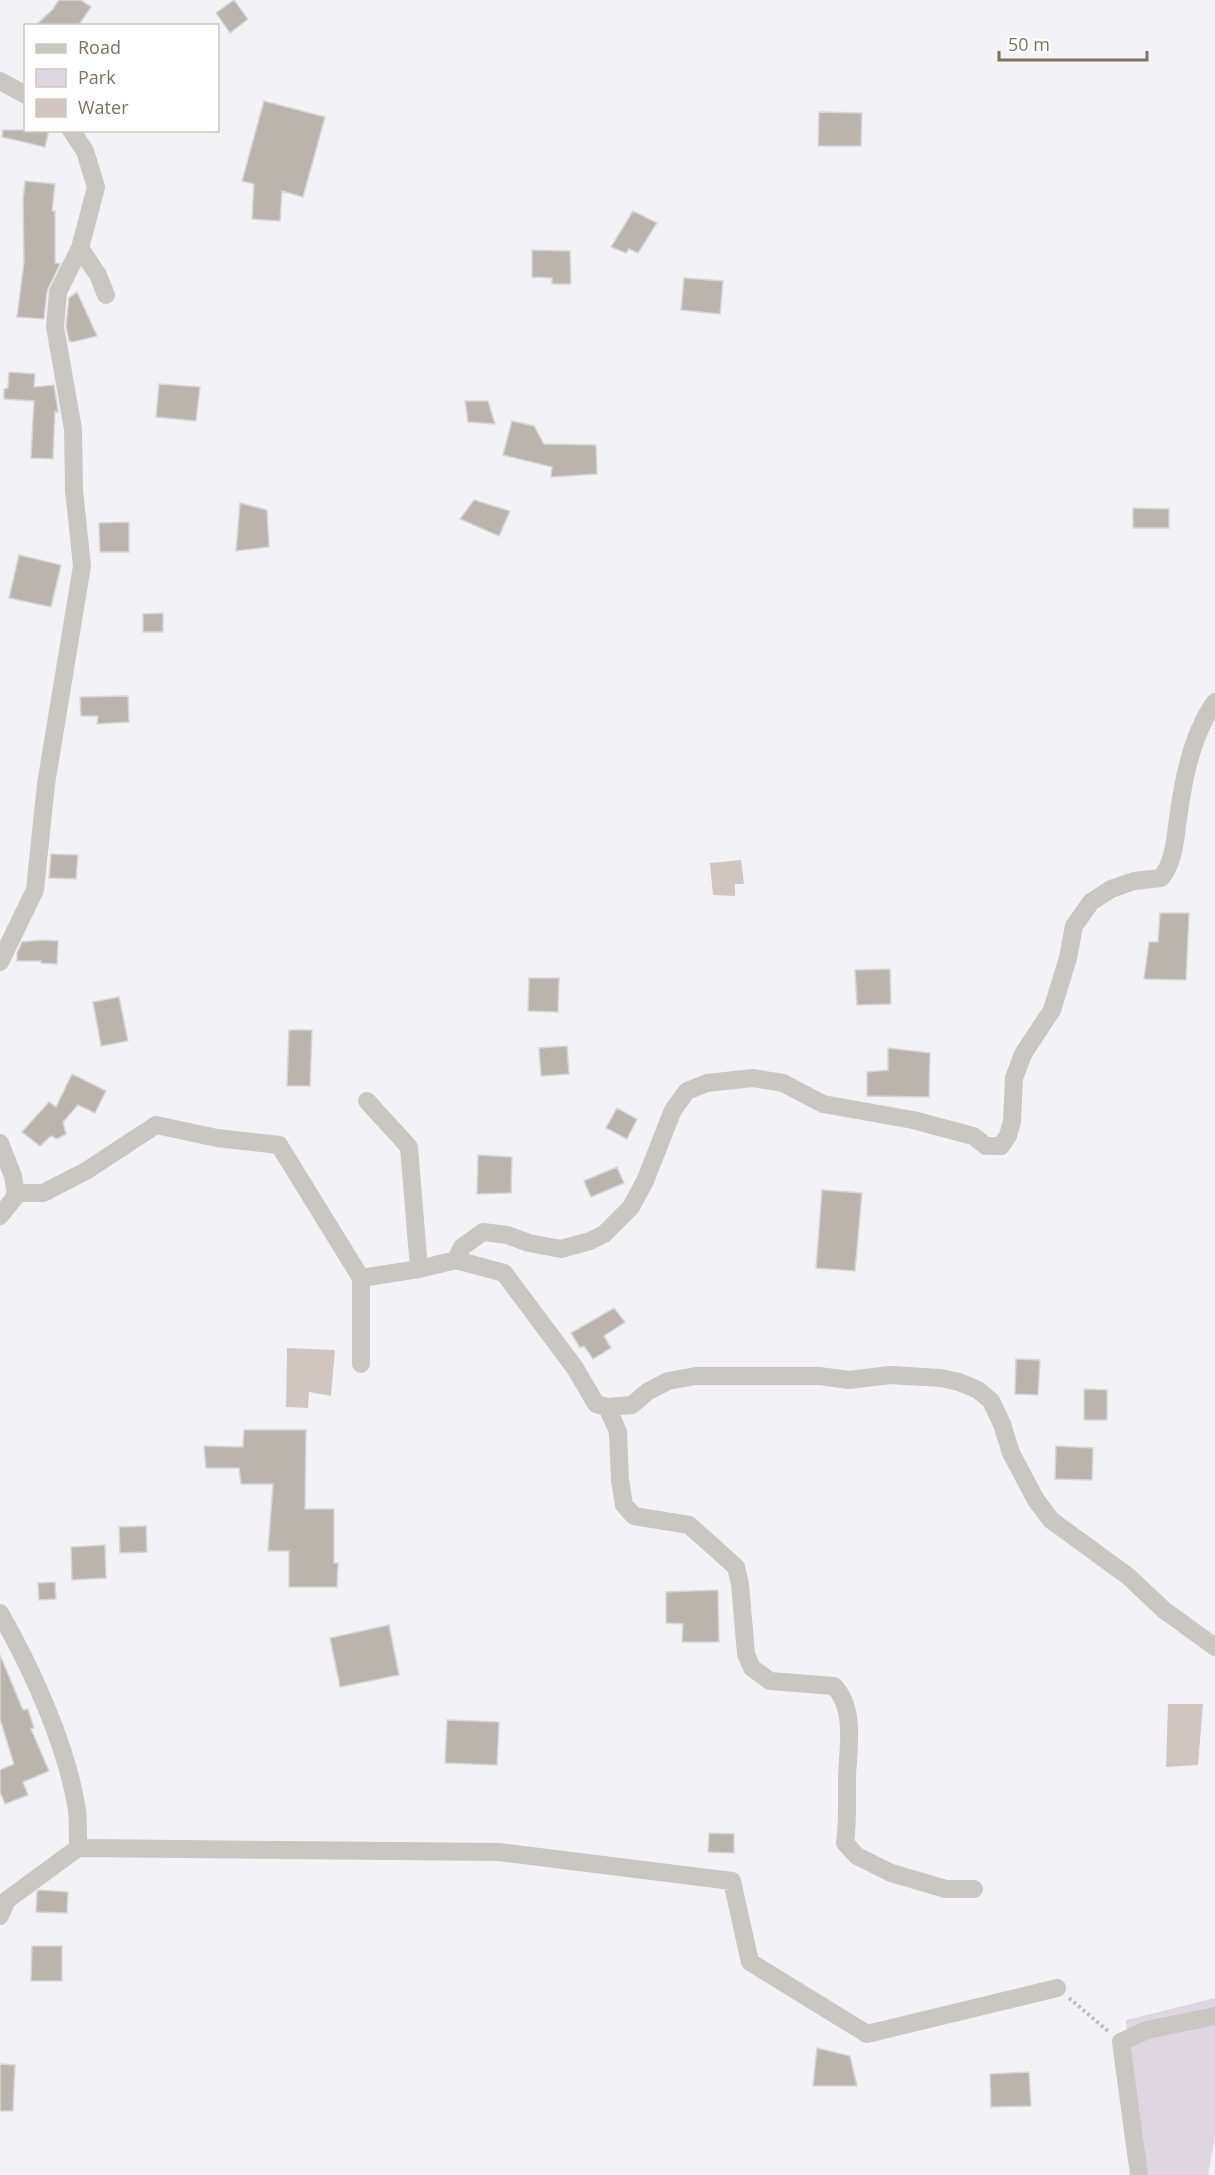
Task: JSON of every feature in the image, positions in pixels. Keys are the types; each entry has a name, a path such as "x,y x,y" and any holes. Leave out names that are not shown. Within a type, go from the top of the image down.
{"street":[{"path":"0,81 24,94"},
{"path":"0,962 35,890 46,784 82,566 74,490 73,429 55,327 58,292 80,248 96,187 85,151 72,132"},
{"path":"80,248 98,275 106,295"},
{"path":"456,1260 462,1247 470,1239 483,1232 507,1235 529,1243 561,1249 590,1241 604,1234 631,1207 645,1181 674,1110 687,1091 707,1083 753,1078 783,1083 823,1104 913,1120 973,1136 987,1146 1001,1146 1008,1136 1012,1121 1014,1078 1023,1054 1052,1010 1064,975 1074,927 1091,902 1111,888 1134,881 1161,878 1169,868 1174,851 1179,809 1194,747 1202,721 1215,702"},
{"path":"367,1101 409,1147 418,1269"},
{"path":"15,1193 43,1193 86,1171 156,1125 217,1138 279,1145 361,1278 361,1364"},
{"path":"0,1143 13,1176 16,1196 0,1216"},
{"path":"361,1278 456,1260 504,1273 575,1368 596,1404 607,1407 632,1404 647,1392 668,1381 696,1376 819,1376 849,1380 890,1375 941,1378 978,1390 991,1401 1002,1424 1011,1453 1036,1500 1051,1520 1129,1578 1164,1610 1215,1647"},
{"path":"607,1407 618,1432 620,1480 624,1505 634,1516 689,1525 736,1567 740,1584 746,1654 752,1668 770,1681 834,1686 840,1692 846,1709 850,1739 848,1820 845,1843 857,1856 891,1874 946,1888 975,1889"},
{"path":"0,1613 26,1664 67,1762 77,1812 78,1848"},
{"path":"0,1916 7,1900 78,1848 499,1852 732,1881 750,1962 867,2034 1058,1988"},
{"path":"1139,2175 1120,2042 1147,2030 1215,2016"}],"path":[{"path":"1058,1988 1120,2042"}],"green space":[{"path":"1215,1998 1215,2136 1208,2175 1133,2175 1126,2020"}],"water":[{"path":"741,860 744,884 735,884 735,896 713,895 710,863"},
{"path":"287,1348 335,1350 331,1396 309,1392 308,1408 286,1407"},
{"path":"1168,1704 1203,1704 1198,1765 1166,1767"}],"building":[{"path":"59,0 81,0 91,7 79,24 37,24"},
{"path":"234,0 248,19 230,33 216,13"},
{"path":"264,101 325,117 303,197 282,191 280,221 252,219 254,184 242,181"},
{"path":"819,112 862,113 861,146 818,146"},
{"path":"3,130 49,132 45,147 2,137"},
{"path":"25,181 55,184 52,211 55,211 55,263 60,264 47,291 44,319 17,317 24,262"},
{"path":"633,211 657,223 638,253 629,249 626,253 611,247"},
{"path":"532,250 570,251 571,284 552,284 552,278 532,277"},
{"path":"684,278 723,281 720,314 681,310"},
{"path":"77,292 97,336 73,342 69,341 66,326 69,298"},
{"path":"9,372 35,374 34,387 54,385 58,412 55,411 53,459 31,458 34,401 4,399 4,389 8,388"},
{"path":"159,384 200,387 196,421 156,417"},
{"path":"465,401 488,401 495,424 468,422"},
{"path":"512,421 534,426 544,444 596,445 597,474 551,477 552,467 503,455"},
{"path":"474,500 510,511 499,536 460,519"},
{"path":"240,503 267,510 269,547 236,551"},
{"path":"1133,508 1169,509 1169,528 1133,528"},
{"path":"129,522 129,552 100,552 99,523"},
{"path":"19,555 61,565 51,607 9,598"},
{"path":"163,613 163,632 143,632 143,614"},
{"path":"128,696 129,722 97,724 98,716 81,716 80,697"},
{"path":"51,854 78,855 76,879 49,878"},
{"path":"1160,913 1189,913 1186,980 1144,979 1149,942 1158,942"},
{"path":"58,941 57,964 17,961 17,953 22,942"},
{"path":"890,969 891,1004 857,1005 855,970"},
{"path":"529,978 559,978 558,1012 528,1011"},
{"path":"119,997 128,1041 101,1046 93,1002"},
{"path":"289,1030 312,1030 310,1086 287,1086"},
{"path":"567,1046 569,1074 541,1076 539,1048"},
{"path":"888,1048 930,1053 929,1097 867,1096 867,1072 888,1070"},
{"path":"72,1074 106,1091 95,1113 78,1105 63,1122 66,1134 57,1139 51,1136 40,1146 22,1132 49,1102 56,1107"},
{"path":"617,1108 637,1119 627,1139 606,1128"},
{"path":"478,1155 512,1157 511,1193 477,1194"},
{"path":"617,1167 624,1183 591,1197 584,1181"},
{"path":"822,1190 862,1193 855,1271 816,1268"},
{"path":"614,1308 625,1322 604,1336 611,1348 593,1359 584,1346 580,1348 571,1333"},
{"path":"1016,1359 1040,1360 1038,1395 1015,1394"},
{"path":"1084,1389 1107,1390 1107,1420 1084,1420"},
{"path":"244,1430 306,1430 305,1509 334,1509 334,1563 338,1563 337,1587 289,1587 289,1551 268,1551 273,1484 241,1484 239,1468 206,1468 204,1446 243,1447"},
{"path":"1056,1446 1093,1448 1092,1480 1055,1479"},
{"path":"146,1526 147,1552 120,1553 119,1527"},
{"path":"105,1545 106,1578 72,1580 71,1547"},
{"path":"55,1582 56,1599 39,1600 38,1583"},
{"path":"718,1590 719,1642 682,1642 683,1624 666,1623 666,1592"},
{"path":"389,1625 399,1675 340,1687 330,1638"},
{"path":"0,1655 23,1710 28,1709 34,1728 31,1729 49,1771 23,1782 28,1795 5,1804 0,1792 0,1770 14,1764 0,1719"},
{"path":"447,1720 499,1722 497,1765 445,1763"},
{"path":"709,1833 734,1834 734,1853 708,1852"},
{"path":"39,1890 68,1892 67,1913 36,1912"},
{"path":"32,1946 62,1946 62,1981 31,1981"},
{"path":"817,2048 850,2056 857,2086 813,2086"},
{"path":"0,2064 15,2065 13,2111 0,2111"},
{"path":"1029,2072 1031,2106 991,2107 990,2074"}]}
